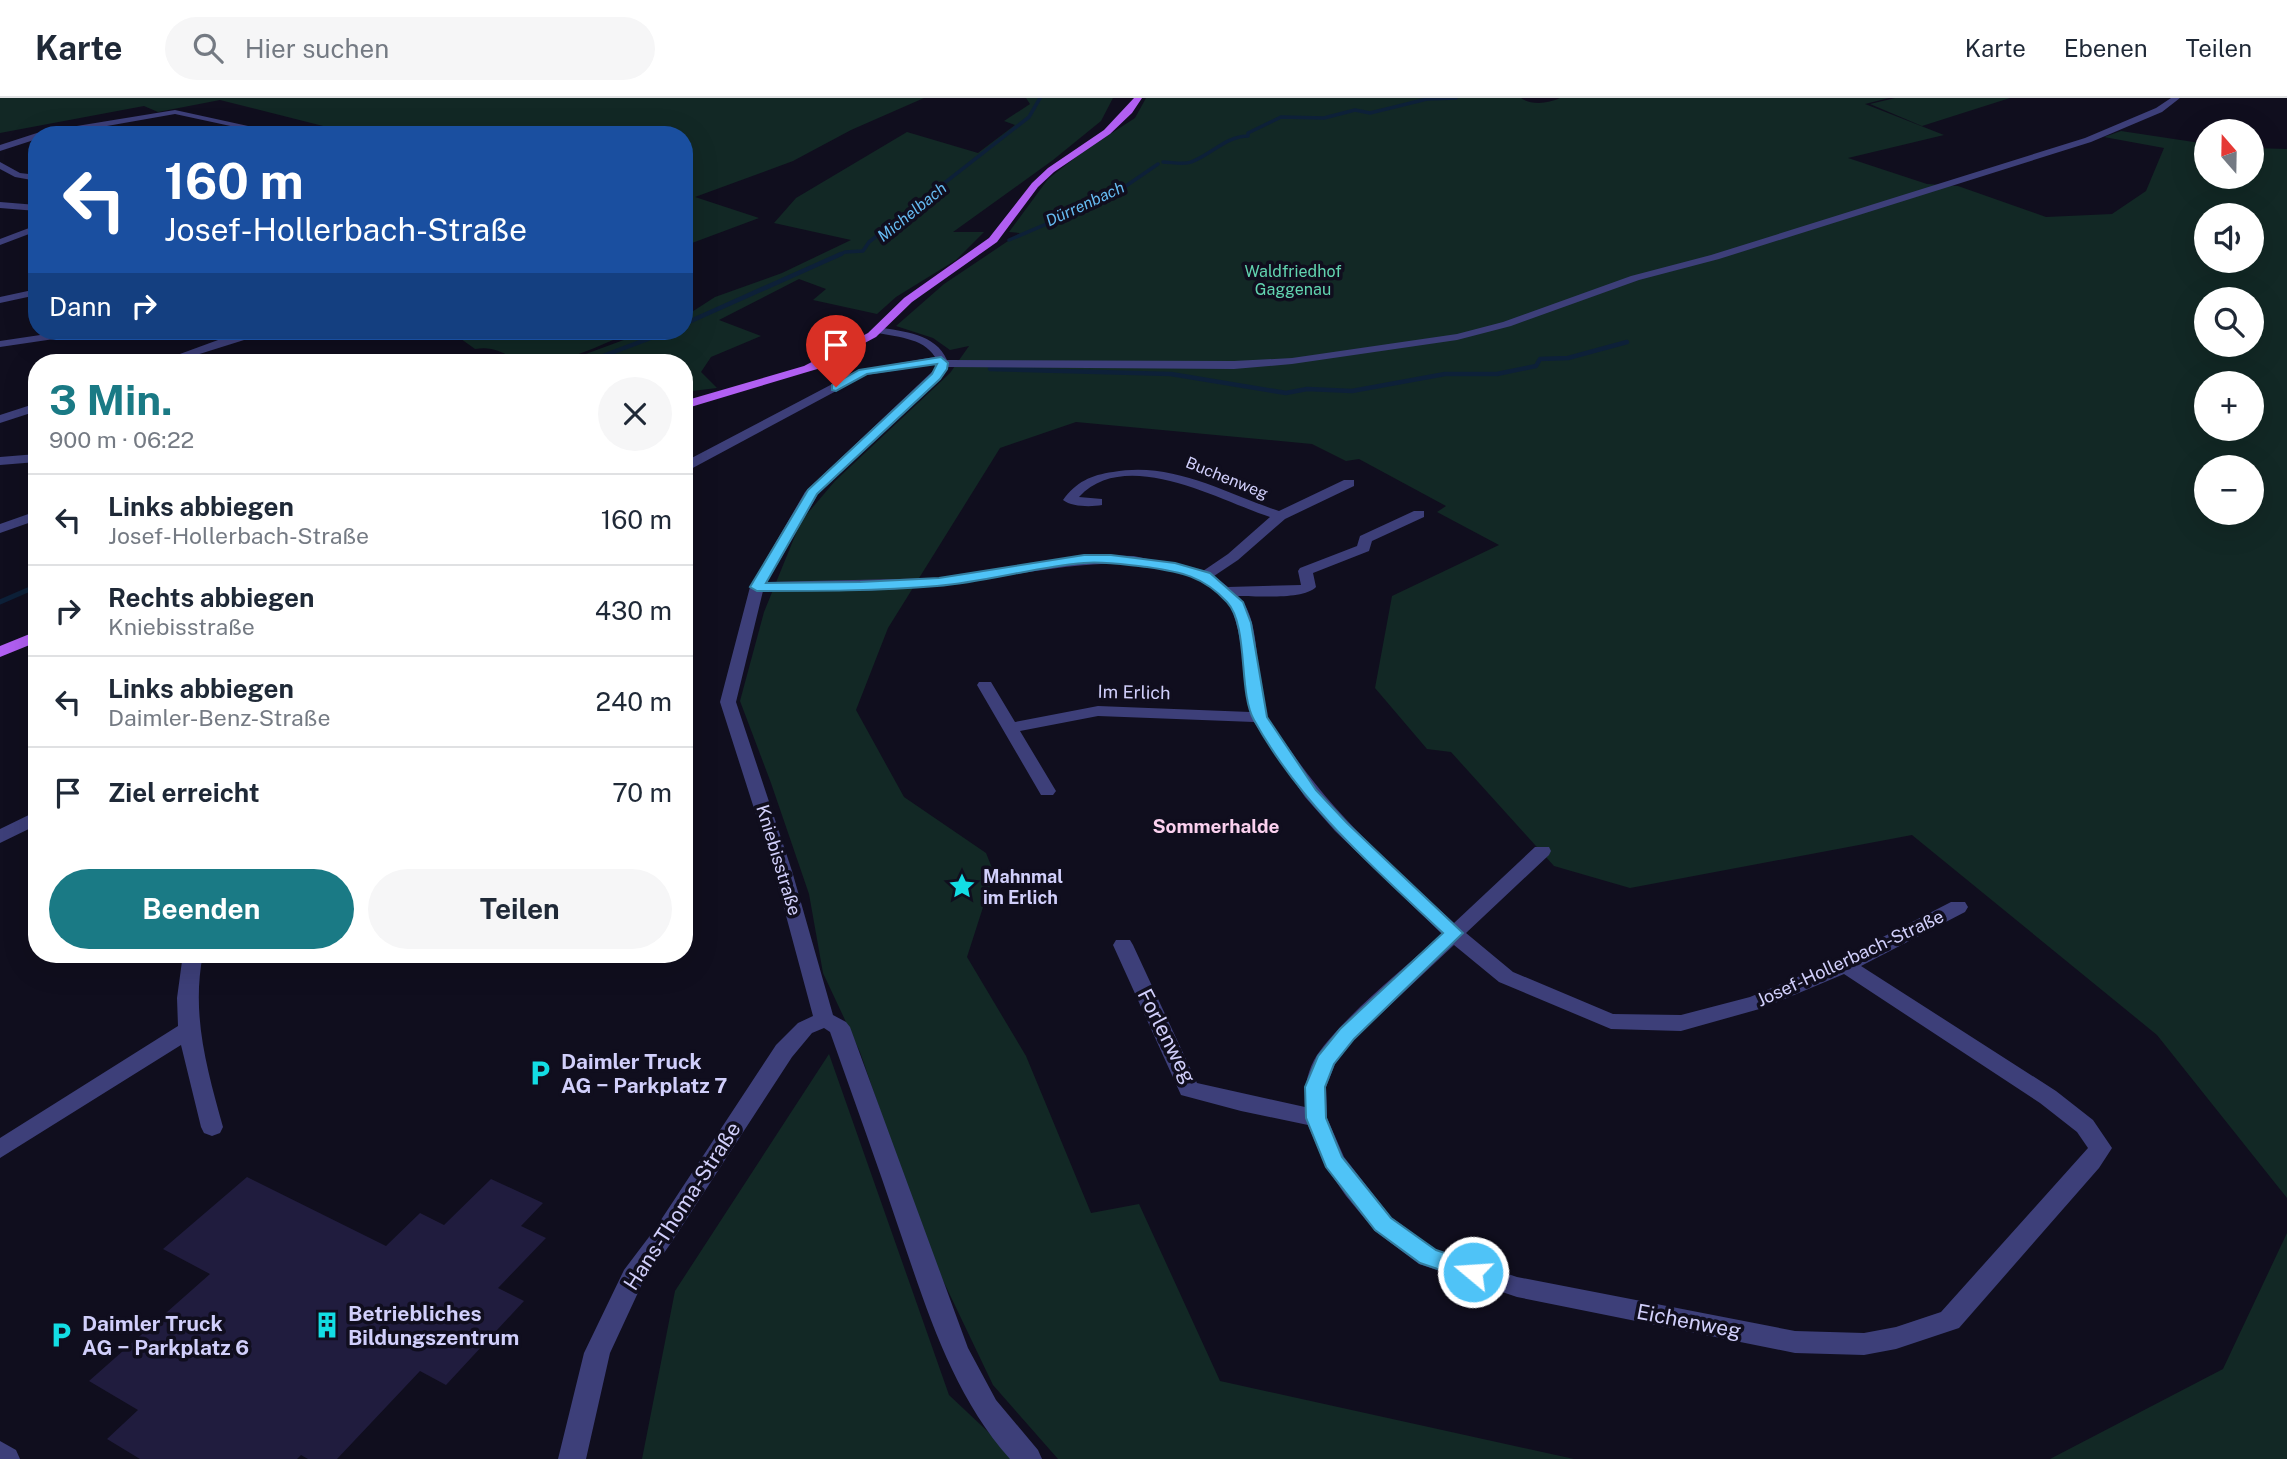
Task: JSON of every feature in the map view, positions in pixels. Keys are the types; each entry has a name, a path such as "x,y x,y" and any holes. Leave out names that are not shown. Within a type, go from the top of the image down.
{"main road":[{"path":"693,402 809,367 831,363 871,341 875,333 908,300 971,259 993,240 1035,185 1051,170 1107,132 1138,98"},
{"path":"0,652 28,641"}],"street":[{"path":"693,462 863,372 942,362 1234,365 1314,358 1457,337 1507,324 1635,278 1716,257 2088,140 2159,110 2176,98"},
{"path":"93,126 175,112 242,126"},
{"path":"0,148 28,140"},
{"path":"0,165 18,175 28,177"},
{"path":"0,205 28,207"},
{"path":"0,242 28,231"},
{"path":"0,300 28,294"},
{"path":"875,333 926,342 938,351 942,362"},
{"path":"0,344 28,340"},
{"path":"187,354 227,340"},
{"name":"Kniebisstraße","path":"942,362 942,369 936,376 812,492 757,587 728,702 783,871 824,1019 839,1027 944,1322 972,1385 1016,1448 1028,1459"},
{"path":"0,419 28,410"},
{"path":"0,461 28,459"},
{"name":"Buchenweg","path":"1097,502 1070,500 1085,483 1098,479 1116,474 1161,473 1190,480 1240,504 1280,516"},
{"path":"1205,576 1233,557 1280,516 1349,483"},
{"path":"1225,592 1300,590 1309,587 1305,571 1364,548 1366,539 1419,514"},
{"path":"0,529 28,518"},
{"name":"Josef-Hollerbach-Straße","path":"757,587 939,582 1084,559 1134,560 1175,567 1205,576 1236,602 1244,623 1259,717 1318,802 1454,933 1506,977 1611,1021 1691,1022 1756,1003 1845,965 1958,907"},
{"path":"985,685 1047,791"},
{"name":"Im Erlich","path":"1009,728 1098,712 1259,717"},
{"path":"0,837 28,822"},
{"name":"Eichenweg","path":"1542,851 1347,1034 1325,1061 1315,1087 1316,1118 1334,1161 1383,1224 1428,1257 1517,1287 1795,1342 1864,1344 1896,1338 1950,1320 2101,1148 2085,1126 2048,1097 1845,965"},
{"name":"Forlenweg","path":"1123,945 1189,1089 1316,1118"},
{"path":"190,963 187,1031 212,1127"},
{"name":"Hans-Thoma-Straße","path":"572,1459 597,1353 633,1277 784,1051 805,1028 824,1019"},
{"path":"0,1149 187,1031"},
{"path":"0,1454 6,1459"}],"green space":[{"path":"0,98 924,98 851,130 793,161 695,197 759,218 693,243 693,126 323,126 220,100 158,112 144,106 0,133"},
{"path":"1026,98 1113,98 1101,121 1053,160 953,232 984,232 956,260 896,297 877,314 813,300 826,289 799,279 719,320 761,336 711,357 701,372 717,388 693,391 693,354 586,354 624,340 693,340 693,311 715,297 782,273 851,240 774,223 796,198 907,132 978,153 1015,125 1004,121 1030,104"},
{"name":"Waldfriedhof Gaggenau","path":"1146,98 1521,98 1539,103 1560,98 1889,98 1865,104 1944,135 1848,158 1927,184 1958,186 2046,217 2112,214 2146,191 2164,148 2104,137 2121,131 2194,142 2194,189 2264,189 2264,148 2287,149 2287,1198 2157,1035 1912,835 1630,888 1554,866 1451,752 1427,749 1375,688 1392,596 1499,545 1437,512 1446,506 1359,459 1346,461 1312,444 1076,422 1000,448 888,628 856,710 904,797 986,853 994,873 967,957 1026,1056 1091,1213 1139,1204 1220,1381 1574,1459 1058,1459 993,1385 928,1249 860,1052 823,973 809,894 740,701 764,612 801,521 835,481 950,373 969,346 950,350 933,338 896,326 944,284 1020,233 1009,232 1048,179 1081,153 1135,118"},
{"path":"1895,98 2010,98 1922,126 1870,104"},
{"path":"462,340 612,340 578,354 506,354 490,349 475,349"},
{"path":"829,1054 949,1395 1017,1459 642,1459 675,1291"},
{"path":"2287,1233 2287,1459 2050,1459 2223,1369"}],"building":[{"name":"Betriebliches Bildungszentrum","path":"247,1177 386,1246 420,1213 444,1225 491,1179 543,1203 521,1226 546,1238 498,1288 524,1301 446,1385 420,1371 337,1459 308,1459 301,1455 297,1459 140,1459 107,1439 138,1410 89,1381 210,1274 163,1249"}],"waterway":[{"name":"Michelbach","path":"841,254 863,251 869,242 1029,117 1040,98"},
{"name":"Dürrenbach","path":"1163,162 1191,162 1226,142 1248,136 1248,133 1281,117 1324,118 1355,110 1370,113 1427,99 1456,98"},
{"name":"Dürrenbach","path":"1009,240 1063,217 1091,200 1123,188 1158,164"},
{"name":"Michelbach","path":"693,320 841,254"},
{"name":"Michelbach","path":"837,256 841,254"},
{"name":"Michelbach","path":"608,354 645,340"},
{"path":"990,369 1171,374 1286,393 1307,389 1352,391 1445,374 1497,374 1536,366 1540,359 1568,358 1627,342"},
{"name":"Michelbach","path":"0,602 28,590"}],"place":[{"name":"Mahnmal im Erlich","path":"962,886"},
{"name":"Daimler Truck AG − Parkplatz 7","path":"540,1073"},
{"name":"Betriebliches Bildungszentrum","path":"327,1325"},
{"name":"Daimler Truck AG − Parkplatz 6","path":"61,1335"}],"district":[{"name":"Sommerhalde","path":"1216,826"}],"route":[{"path":"836,387 874,369 941,360 943,363 936,376 812,492 757,587 804,588 939,582 1084,559 1111,559 1175,567 1205,576 1236,602 1244,623 1259,717 1311,793 1341,827 1454,933 1347,1034 1325,1061 1315,1087 1316,1118 1334,1161 1383,1224 1428,1257 1473,1272"}]}
